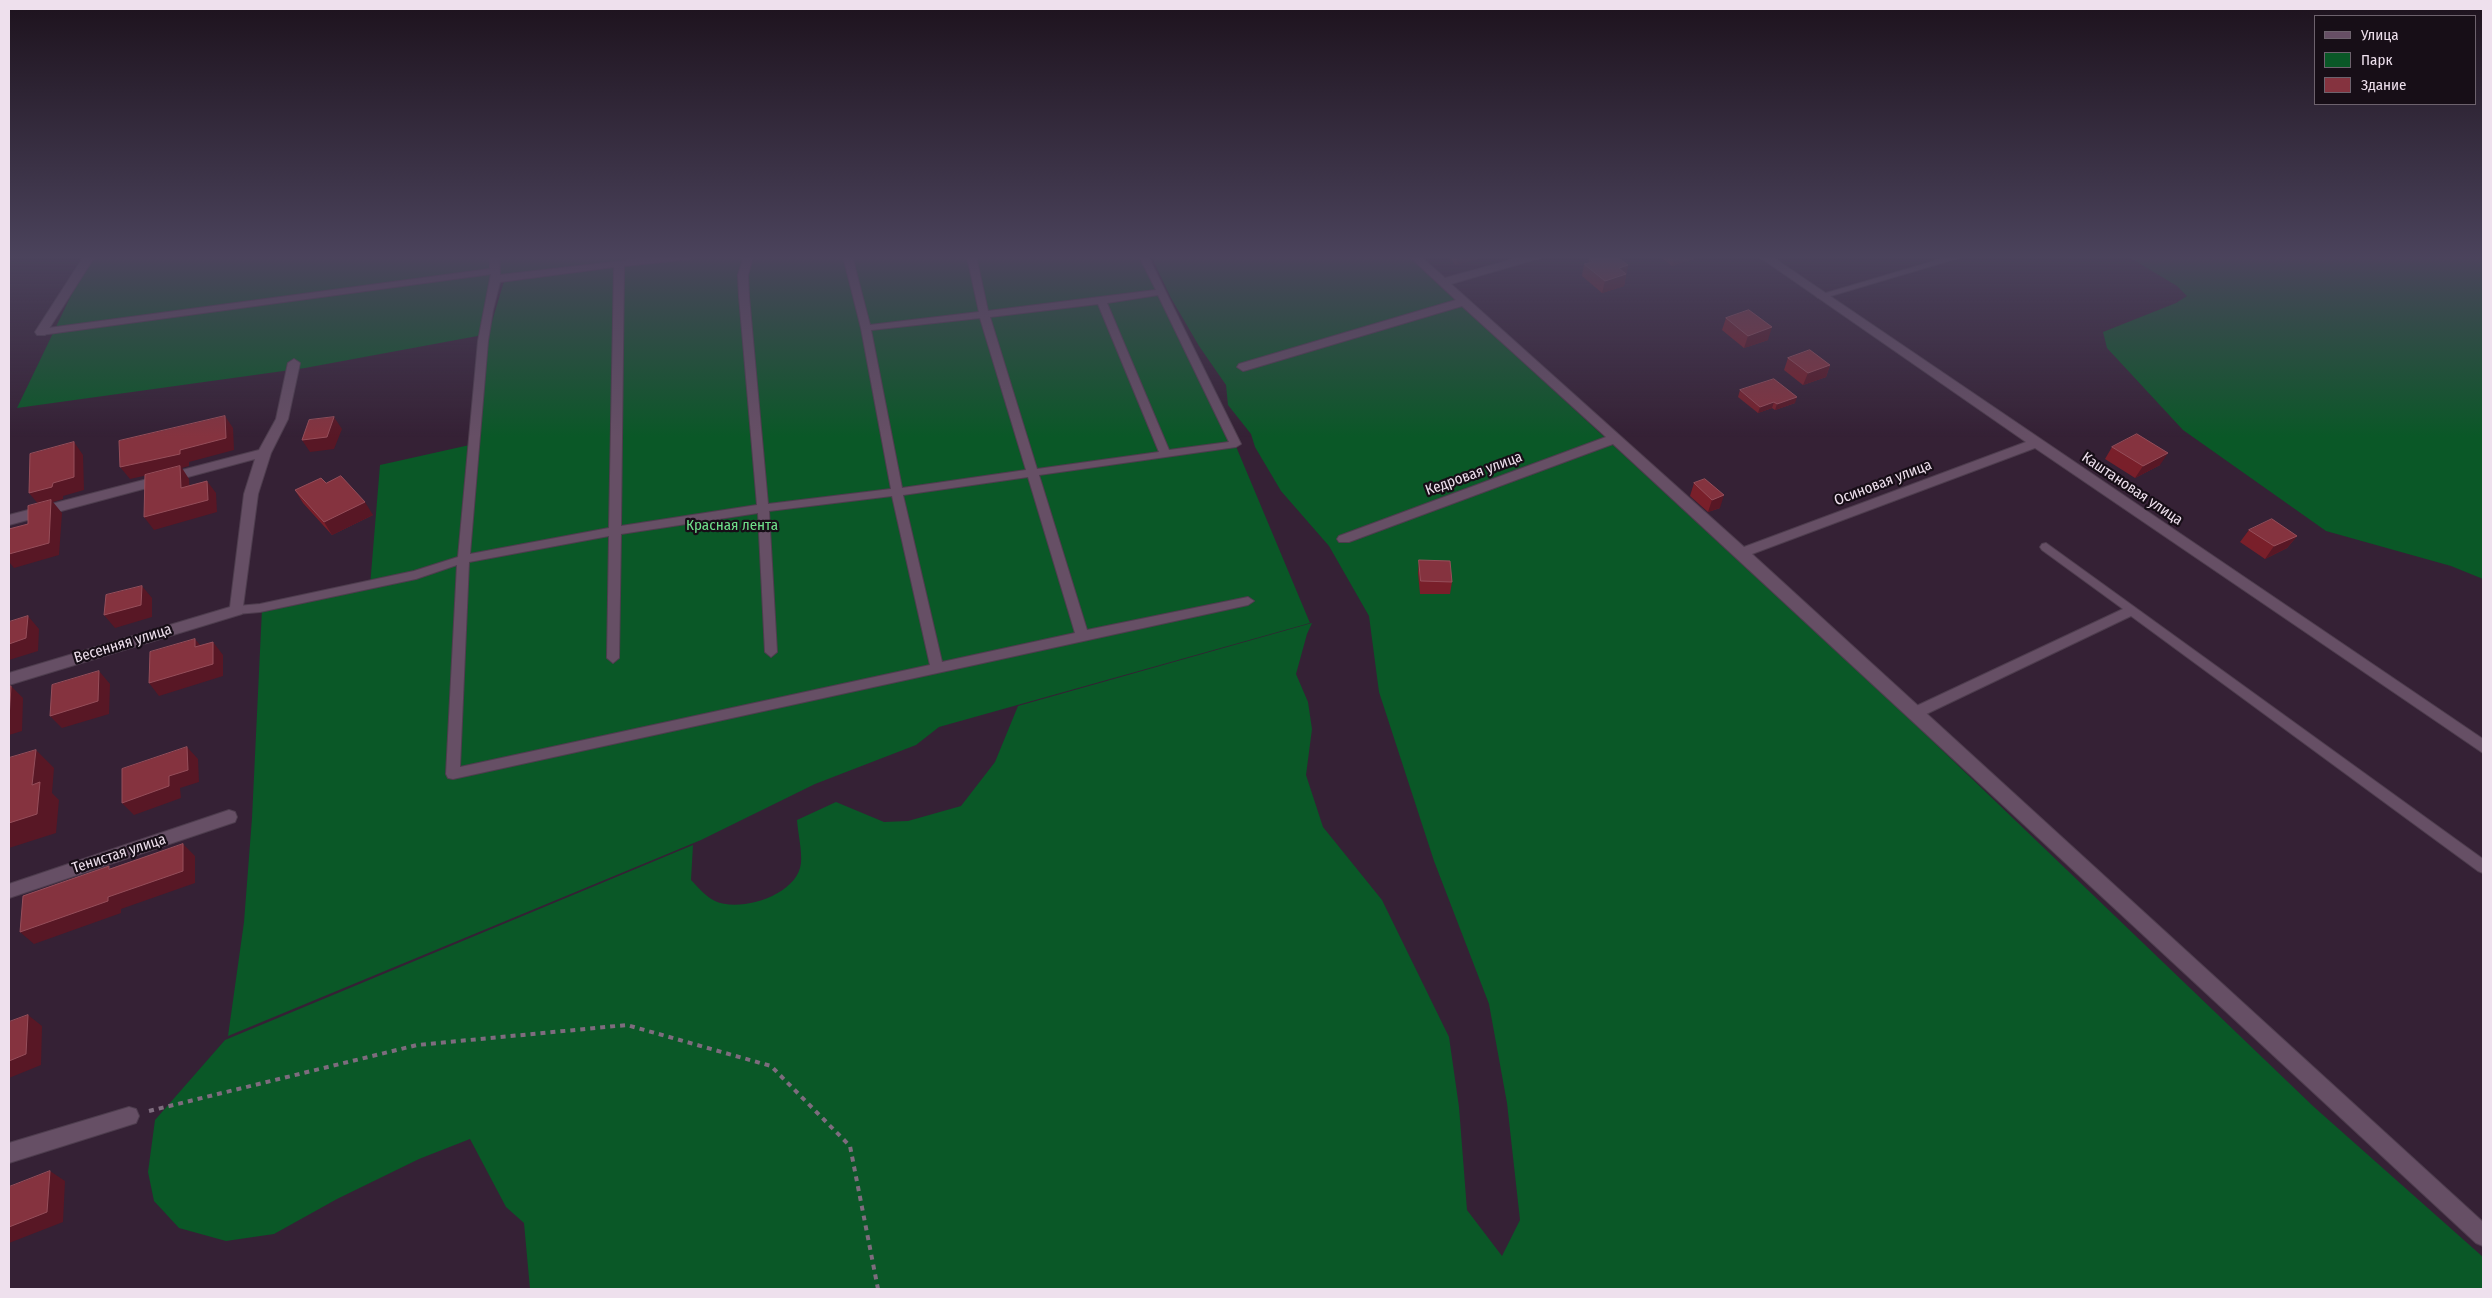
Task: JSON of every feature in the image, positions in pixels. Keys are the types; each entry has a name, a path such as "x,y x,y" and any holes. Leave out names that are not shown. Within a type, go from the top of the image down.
{"street":[{"path":"41,332 51,317"},
{"path":"1243,368 1413,317"},
{"path":"1482,317 1742,553 2483,1236"},
{"name":"Каштановая улица","path":"1851,317 2483,747"},
{"path":"237,610 251,494 264,453 282,419 294,363"},
{"name":"Кедровая улица","path":"1344,540 1616,438"},
{"name":"Осиновая улица","path":"1742,553 2036,443"},
{"path":"9,520 264,453"},
{"name":"Весенняя улица","path":"9,679 237,610"},
{"name":"Тенистая улица","path":"9,891 229,817"},
{"path":"9,1153 129,1116"}],"lane":[{"path":"41,332 153,317"},
{"path":"488,317 472,444 463,559 453,774 666,730 1082,635 1248,601"},
{"path":"613,658 618,317"},
{"path":"746,317 763,508 771,652"},
{"path":"863,317 897,492 937,669"},
{"path":"866,328 962,317"},
{"path":"985,317 1082,635"},
{"path":"1108,317 1165,454"},
{"path":"237,610 260,608 416,575 463,559 614,531 763,508 897,492 1236,444 1172,317"},
{"path":"2046,547 2483,867"},
{"path":"1915,713 2132,610"}],"path":[{"path":"129,1116 417,1045 627,1025 772,1066 850,1146 878,1289"}],"green space":[{"path":"61,317 489,317 483,335 305,368 17,408"},
{"name":"Красная лента","path":"493,317 1172,317 1235,444 1310,623 939,727 916,745 815,784 701,840 228,1036 244,922 252,818 262,609 370,586 380,465 474,444 488,335"},
{"path":"1182,317 1474,317 1895,705 2314,1107 2483,1257 2483,1289 530,1289 524,1223 506,1207 470,1139 419,1159 337,1199 274,1234 226,1241 179,1228 154,1201 148,1172 155,1120 225,1040 693,845 691,880 708,897 726,904 739,905 766,898 790,884 797,874 801,858 797,820 836,802 884,822 908,821 961,806 995,762 1018,706 1312,623 1296,674 1308,702 1312,729 1306,775 1323,827 1382,900 1449,1037 1459,1107 1467,1210 1502,1256 1520,1220 1507,1103 1489,1004 1434,861 1379,692 1369,616 1329,546 1281,491 1255,447 1251,434 1228,405 1226,385 1199,346"},
{"path":"2142,317 2483,317 2483,579 2451,566 2326,531 2183,430 2107,348 2103,332"}],"building":[{"path":"1758,317 1772,327 1748,336 1726,318"},
{"path":"1810,350 1830,365 1808,373 1788,358"},
{"path":"1774,379 1797,397 1777,404 1774,402 1760,407 1740,390"},
{"path":"225,416 226,438 180,450 180,454 120,467 119,441"},
{"path":"334,417 327,437 302,440 309,420"},
{"path":"2137,434 2168,453 2143,466 2112,447"},
{"path":"74,442 74,477 53,483 52,487 29,493 30,454"},
{"path":"180,466 181,488 207,481 208,500 144,517 145,475"},
{"path":"341,476 365,502 324,522 295,490 321,478 326,483"},
{"path":"1705,479 1724,495 1712,500 1694,483"},
{"path":"51,500 49,543 9,554 9,529 28,524 28,506"},
{"path":"2272,519 2297,536 2274,546 2249,530"},
{"path":"1419,560 1450,561 1452,582 1421,581"},
{"path":"142,586 141,605 104,615 106,595"},
{"path":"28,616 26,638 9,644 9,622"},
{"path":"195,639 195,647 213,642 213,664 149,683 150,652"},
{"path":"99,671 98,701 50,716 52,685"},
{"path":"9,686 11,686 9,719"},
{"path":"187,747 188,770 169,776 169,786 122,803 122,769"},
{"path":"36,750 32,785 40,782 37,814 9,823 9,758"},
{"path":"183,844 183,871 108,897 108,901 20,932 23,896 109,866 109,869"},
{"path":"28,1015 26,1054 9,1061 9,1022"},
{"path":"50,1171 47,1212 9,1227 9,1187"}]}
